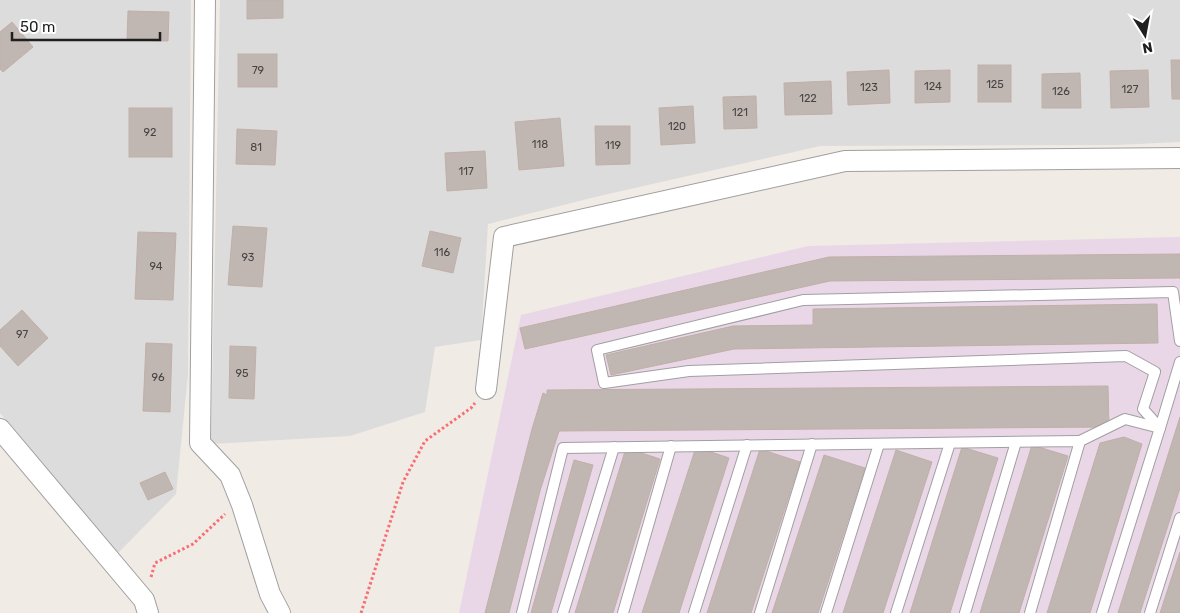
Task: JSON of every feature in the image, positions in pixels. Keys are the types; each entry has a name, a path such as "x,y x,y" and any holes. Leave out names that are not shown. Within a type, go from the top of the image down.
{"street":[{"path":"205,0 200,443 230,475 242,505 270,594 280,613"},
{"path":"486,389 504,237 845,160 1180,158"},
{"path":"0,429 146,606"}],"lane":[{"path":"1160,428 1143,410 1155,372 1126,356 689,371 604,383 597,350 803,300 1164,292 1174,292 1180,341"},
{"path":"1102,613 1180,362"},
{"path":"522,613 563,448 1080,441 1125,419 1160,428"},
{"path":"1030,613 1080,441"},
{"path":"965,613 1016,442"},
{"path":"896,613 950,443"},
{"path":"760,613 812,444"},
{"path":"826,613 879,444"},
{"path":"623,613 671,446"},
{"path":"694,613 747,446"},
{"path":"563,613 614,447"},
{"path":"1150,613 1180,518"}],"path":[{"path":"361,613 403,482 425,441 471,408 486,389"},
{"path":"146,606 155,563 193,544 225,514 236,491"}],"shaded area":[{"path":"0,0 191,0 188,374 176,494 118,553 0,413"},
{"path":"220,0 1180,0 1180,142 1117,145 820,146 595,197 488,224 481,340 435,347 425,412 350,436 211,444"},
{"path":"1180,237 1180,613 459,613 521,315 808,246"}],"building":[{"path":"247,0 283,0 283,18 247,19"},
{"path":"128,11 169,12 168,41 127,40"},
{"path":"12,22 33,47 3,72 0,69 0,32"},
{"path":"238,54 277,54 277,87 238,87"},
{"path":"1171,60 1180,60 1180,99 1172,99"},
{"path":"978,65 1011,65 1011,102 978,102"},
{"path":"889,70 890,103 848,105 847,72"},
{"path":"950,70 950,102 915,103 915,71"},
{"path":"1148,70 1149,107 1111,108 1110,71"},
{"path":"1080,73 1081,108 1042,108 1042,74"},
{"path":"831,81 832,114 785,115 784,83"},
{"path":"756,96 757,128 724,129 723,97"},
{"path":"693,106 695,143 661,145 659,108"},
{"path":"129,108 172,108 172,157 129,157"},
{"path":"560,118 564,166 519,170 515,122"},
{"path":"595,126 630,126 630,164 596,165"},
{"path":"237,129 277,131 275,165 236,164"},
{"path":"485,151 487,188 447,191 445,153"},
{"path":"233,226 267,228 262,287 228,285"},
{"path":"430,231 461,238 453,273 422,266"},
{"path":"138,232 176,233 173,300 135,299"},
{"path":"1180,254 1180,278 830,281 525,349 520,328 829,257"},
{"path":"1157,304 1158,343 734,349 611,375 606,355 733,326 813,325 813,309"},
{"path":"22,310 48,338 18,366 0,346 0,330"},
{"path":"146,343 172,344 170,412 143,411"},
{"path":"230,346 256,347 254,399 229,398"},
{"path":"1108,386 1109,427 559,431 540,491 509,613 485,613 532,429 543,393 547,395 547,390"},
{"path":"1180,417 1180,488 1140,613 1118,613"},
{"path":"1124,437 1142,444 1090,613 1047,613 1100,443"},
{"path":"1032,445 1068,456 1019,613 980,613"},
{"path":"696,447 729,458 679,613 642,613"},
{"path":"962,447 998,458 950,613 910,613"},
{"path":"626,448 660,459 613,613 575,613"},
{"path":"760,449 800,462 751,613 707,613"},
{"path":"896,450 932,462 883,613 843,613"},
{"path":"824,455 865,468 818,613 772,613"},
{"path":"574,460 593,465 551,613 531,613"},
{"path":"165,472 173,489 148,500 140,483"},
{"path":"1180,552 1180,610 1179,613 1160,613"}]}
